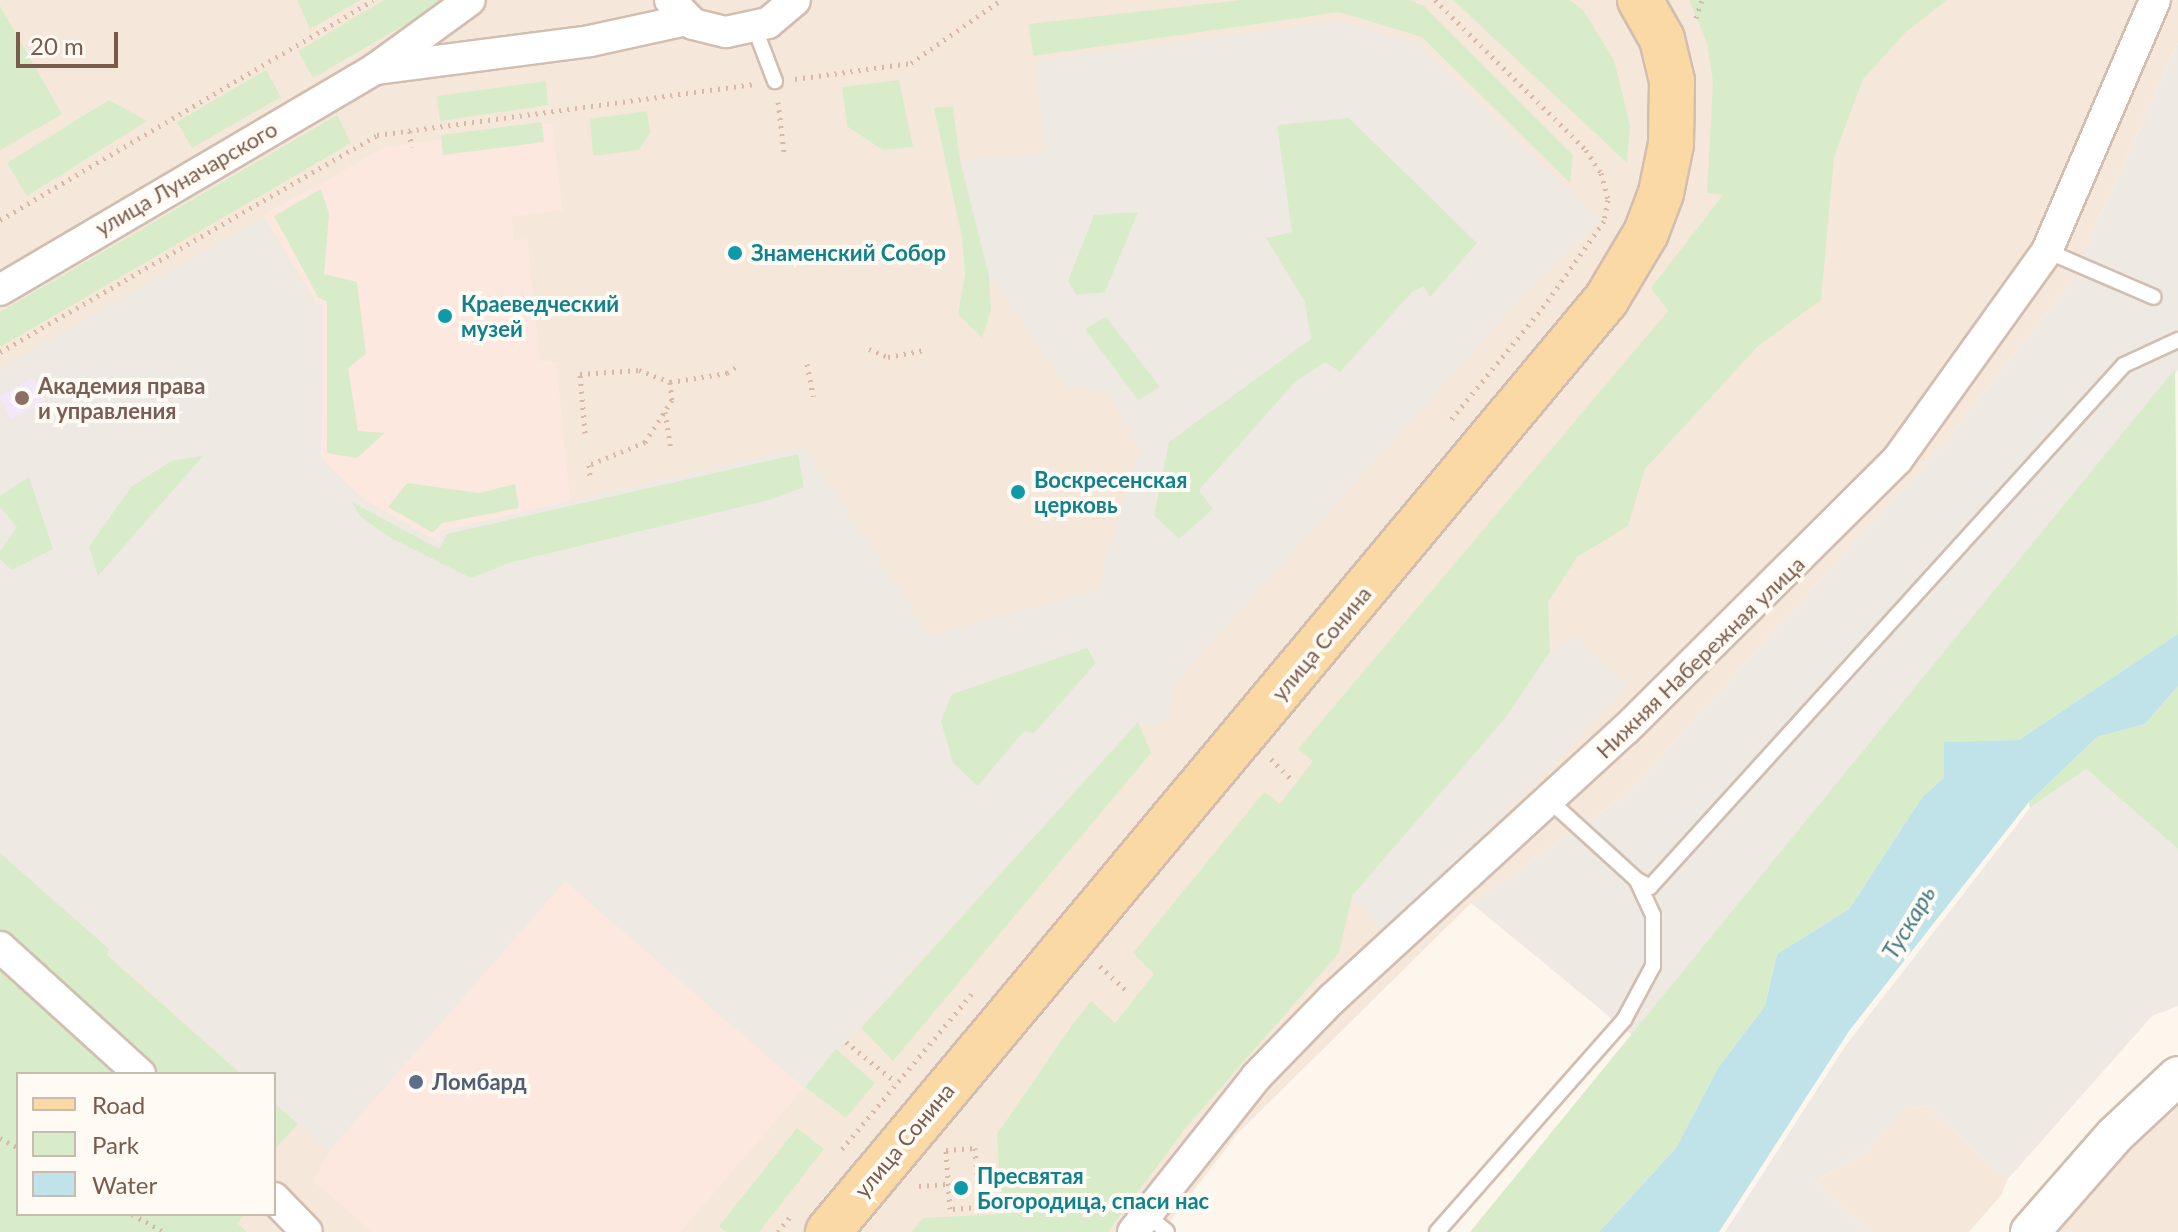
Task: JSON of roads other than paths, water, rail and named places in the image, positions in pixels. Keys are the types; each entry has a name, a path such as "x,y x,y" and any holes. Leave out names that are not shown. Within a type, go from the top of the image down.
{"main road":[{"name":"улица Сонина","path":"812,1221 1606,300 1646,233 1661,193 1671,144 1672,81 1662,39 1640,0"}],"street":[{"name":"улица Луначарского","path":"0,290 375,69 470,0"},
{"path":"375,69 590,41 678,10 712,31 755,29 780,16 795,0"},
{"name":"Нижняя Набережная улица","path":"1149,1226 1267,1065 1781,580 1897,460 2047,251 2155,0"},
{"path":"0,947 138,1072"},
{"path":"2030,1232 2115,1135 2178,1076"},
{"path":"276,1200 307,1232"}],"lane":[{"path":"755,29 775,81"},
{"path":"2047,251 2154,297"},
{"path":"1549,800 1637,880 1650,887 2124,365 2178,340"},
{"path":"1437,1232 1624,1020 1642,993 1656,942 1653,915 1637,880"}],"water":[{"name":"Тускарь","path":"2178,634 2178,686 2145,724 2097,737 2029,802 1849,1031 1719,1232 1599,1232 1676,1148 1718,1068 1765,1006 1777,954 1849,909 1923,796 1944,778 1944,742 2019,740"}],"place":[{"name":"Знаменский Собор","path":"735,253"},
{"name":"Краеведческий музей","path":"445,316"},
{"name":"Академия права и управления","path":"22,398"},
{"name":"Воскресенская церковь","path":"1018,492"},
{"name":"Ломбард","path":"416,1082"},
{"name":"Пресвятая Богородица, спаси нас","path":"961,1188"}]}
